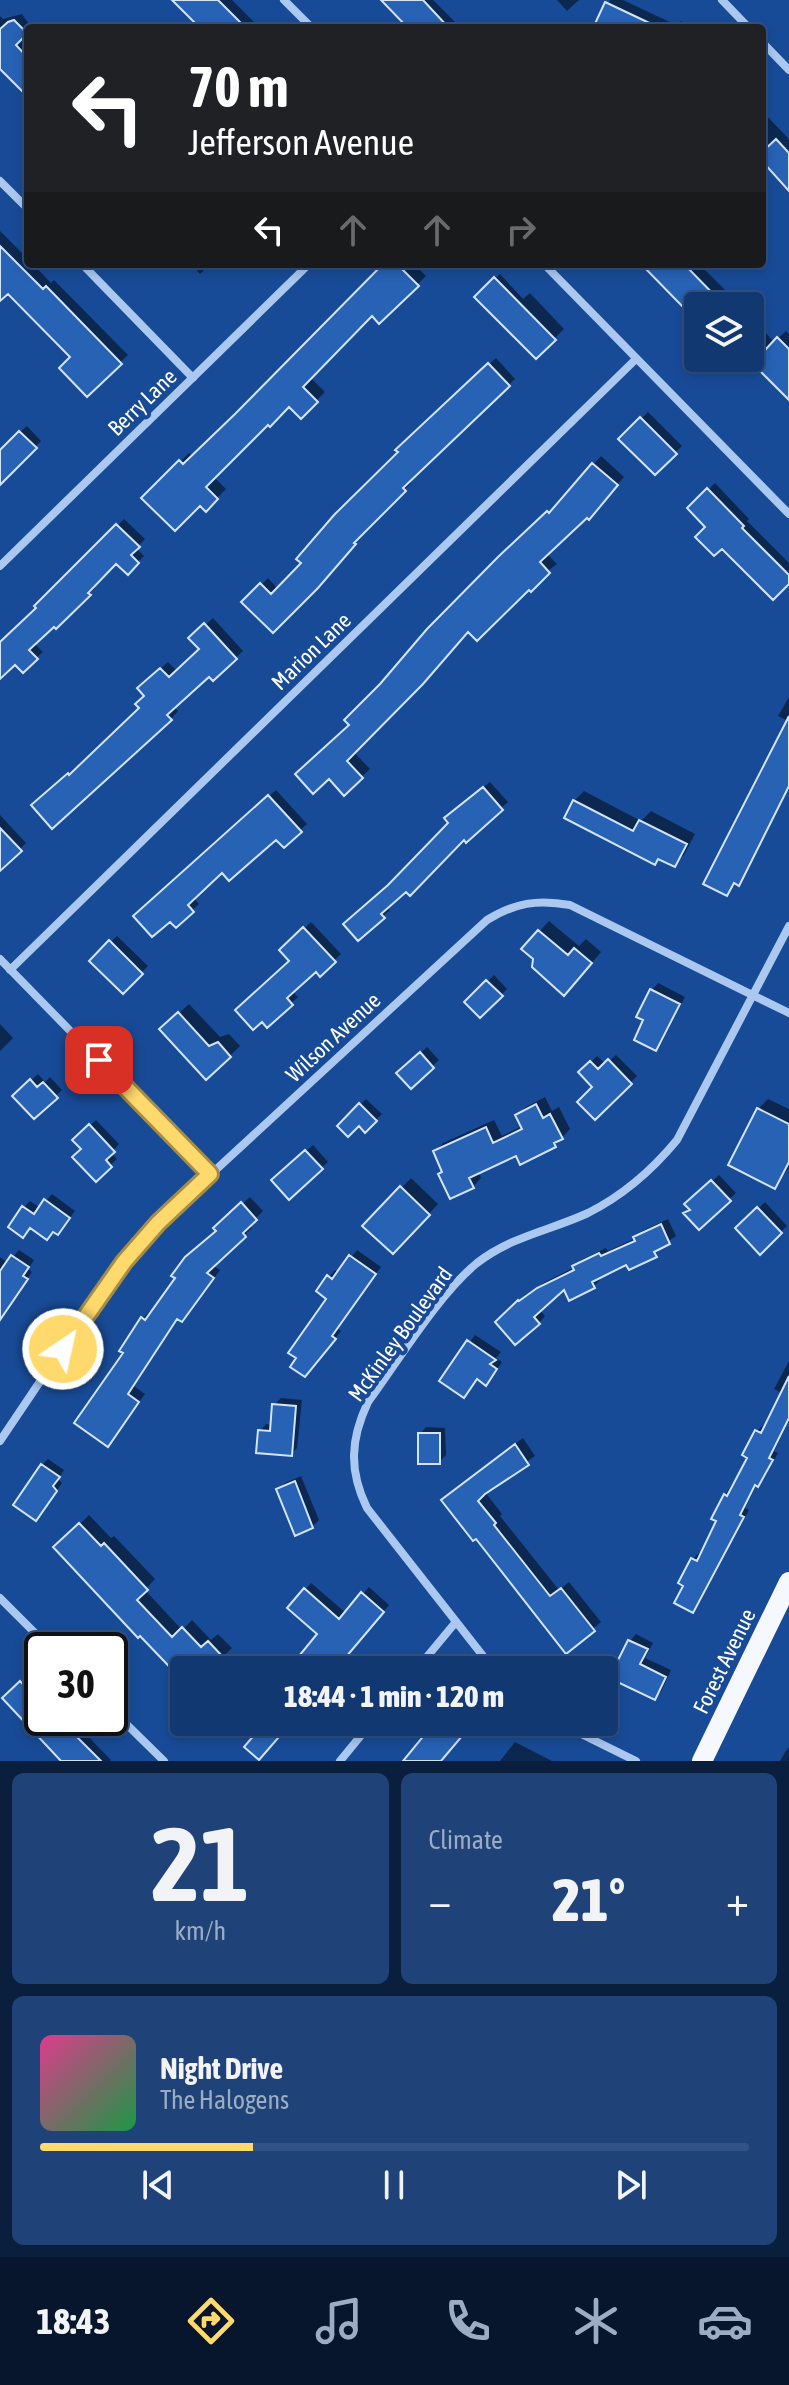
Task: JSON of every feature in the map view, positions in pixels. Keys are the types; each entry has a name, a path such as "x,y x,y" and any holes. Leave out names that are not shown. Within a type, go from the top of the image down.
{"main road":[{"name":"Forest Avenue","path":"702,1761 789,1582"}],"street":[{"path":"284,0 308,24"},
{"path":"722,0 745,24"},
{"path":"766,46 789,70"},
{"path":"0,181 24,205"},
{"path":"86,268 193,378"},
{"name":"Berry Lane","path":"0,566 305,268"},
{"path":"548,268 789,514"},
{"name":"Marion Lane","path":"10,970 636,359"},
{"name":"Wilson Avenue","path":"0,1441 109,1279 158,1223 487,920 506,908 547,901 570,905 789,1013"},
{"name":"McKinley Boulevard","path":"482,1656 367,1508 358,1490 353,1467 353,1445 358,1423 368,1402 454,1286 477,1263 529,1233 587,1213 608,1201 643,1175 677,1140 789,926"},
{"path":"0,959 210,1174"},
{"path":"0,1598 34,1632"},
{"path":"428,1656 455,1623"},
{"path":"128,1726 164,1761"},
{"path":"340,1761 361,1736"},
{"path":"585,1736 636,1761"}],"building":[{"path":"172,0 218,0 242,24 196,24"},
{"path":"381,0 423,0 445,24 404,24"},
{"path":"605,2 652,24 595,24"},
{"path":"14,20 24,32 24,37 16,45 24,54 24,93 0,69 0,29"},
{"path":"776,139 789,153 789,191 766,165 766,148"},
{"path":"0,246 43,289 46,286 122,364 87,397 59,368 70,357 8,294 0,301"},
{"path":"379,268 401,268 419,286 379,324 372,316 303,387 318,402 301,419 289,407 270,427 268,425 206,487 218,499 206,512 200,506 175,531 141,498 179,460 183,464"},
{"path":"645,268 688,268 711,292 684,292 684,306"},
{"path":"494,277 556,340 536,359 474,297"},
{"path":"777,337 789,349 789,400 761,372 764,372 764,347 766,349"},
{"path":"488,363 510,386 403,488 406,491 354,543 318,588 273,633 241,602 260,583 271,594 301,563 296,559 334,515 398,452 395,450"},
{"path":"640,417 677,454 655,475 618,439"},
{"path":"19,431 37,448 0,485 0,450"},
{"path":"592,463 618,485 589,520 587,518 540,562 550,573 477,641 468,632 423,684 347,761 363,778 344,796 329,779 313,794 295,774 349,725 344,720 427,629 498,557 547,511 549,513"},
{"path":"707,488 789,575 789,584 773,600 722,549 714,556 695,537 705,527 687,508"},
{"path":"116,524 140,547 131,555 139,563 128,575 116,564 88,593 91,595 29,650 38,659 23,673 15,665 0,679 0,642"},
{"path":"204,623 237,659 213,681 209,677 167,715 172,720 52,829 31,805 69,775 139,708 135,704 144,696 137,688 160,668 169,677 199,649 188,638"},
{"path":"789,716 789,786 739,886 734,883 727,896 703,884"},
{"path":"483,787 503,810 466,843 464,840 410,896 406,892 381,914 385,918 358,941 343,924 388,885 448,823 444,818"},
{"path":"268,795 302,832 284,848 276,840 229,881 222,873 188,905 194,912 176,928 170,922 152,937 133,916"},
{"path":"573,800 633,831 639,820 687,844 675,867 658,859 655,865 564,818"},
{"path":"0,828 22,851 0,871"},
{"path":"303,927 336,962 320,977 316,972 287,998 293,1005 267,1028 262,1022 253,1030 235,1010 289,961 279,950"},
{"path":"538,930 568,955 574,948 592,963 564,996 532,967 533,959 521,949"},
{"path":"109,940 143,974 123,994 89,961"},
{"path":"486,980 503,996 480,1018 464,1002"},
{"path":"650,989 680,1004 656,1051 634,1040 643,1020 636,1017"},
{"path":"178,1012 209,1046 218,1042 231,1057 206,1080 159,1029"},
{"path":"420,1052 434,1068 411,1089 396,1073"},
{"path":"608,1059 632,1084 595,1120 577,1102 592,1087 578,1072 590,1061 598,1069"},
{"path":"30,1079 37,1087 43,1082 58,1098 34,1119 12,1096"},
{"path":"359,1103 377,1121 365,1133 359,1126 348,1137 337,1126"},
{"path":"536,1104 543,1118 550,1114 563,1139 554,1143 556,1147 520,1165 516,1156 469,1178 474,1188 450,1199 438,1174 442,1172 433,1151 486,1127 493,1143 522,1129 515,1115"},
{"path":"757,1108 789,1124 789,1162 775,1189 728,1165"},
{"path":"89,1124 115,1152 106,1160 112,1167 96,1182 72,1157 81,1149 72,1140"},
{"path":"305,1150 323,1169 289,1200 271,1180"},
{"path":"711,1180 731,1201 699,1230 683,1213 690,1210 684,1204"},
{"path":"400,1186 430,1215 393,1254 362,1226"},
{"path":"44,1199 70,1218 58,1235 53,1232 47,1240 30,1228 23,1238 8,1227 22,1206 34,1214"},
{"path":"241,1202 257,1220 243,1233 246,1237 207,1273 214,1278 182,1322 177,1319 128,1394 139,1402 108,1447 74,1423 123,1353 119,1351 141,1317 145,1320 175,1278 171,1276 185,1257 216,1231 213,1228"},
{"path":"757,1207 782,1233 760,1255 735,1228"},
{"path":"661,1224 670,1244 654,1252 657,1257 629,1270 626,1265 592,1282 595,1288 569,1301 564,1290 534,1317 540,1324 515,1345 495,1322 518,1300 574,1270 572,1266 635,1241 633,1237"},
{"path":"11,1255 29,1267 23,1276 28,1279 0,1320 0,1271"},
{"path":"349,1255 376,1274 332,1336 336,1339 305,1377 290,1367 296,1358 288,1353 326,1299 316,1291 327,1275 332,1279"},
{"path":"467,1340 496,1360 490,1364 497,1369 486,1386 477,1379 464,1398 439,1381"},
{"path":"789,1376 789,1418 769,1458 773,1460 758,1487 755,1485 740,1515 744,1517 693,1613 674,1603 683,1586 678,1583 691,1558 697,1561 716,1521 711,1519 747,1458 742,1455 755,1430 761,1433"},
{"path":"272,1404 296,1406 292,1456 256,1453 258,1430 270,1431"},
{"path":"418,1433 440,1433 440,1464 418,1464"},
{"path":"515,1444 529,1465 478,1501 550,1596 561,1588 595,1631 566,1654 476,1539 473,1541 441,1500"},
{"path":"41,1464 60,1477 53,1486 57,1491 36,1521 13,1505"},
{"path":"295,1481 313,1528 295,1536 276,1489"},
{"path":"79,1523 101,1546 104,1543 148,1590 137,1600 172,1637 182,1627 201,1647 208,1641 222,1656 170,1656 170,1667 140,1636 138,1638 53,1547"},
{"path":"304,1588 339,1619 361,1592 384,1612 347,1656 299,1656 317,1634 287,1608"},
{"path":"628,1640 648,1649 640,1664 666,1677 655,1700 618,1682 618,1660"},
{"path":"20,1681 24,1685 24,1721 2,1698"},
{"path":"38,1736 76,1736 101,1761 61,1761"},
{"path":"253,1736 280,1736 259,1760 244,1747"},
{"path":"424,1736 462,1736 441,1761 403,1761"}],"route":[{"path":"63,1349 109,1279 158,1223 210,1174 99,1060"}]}
